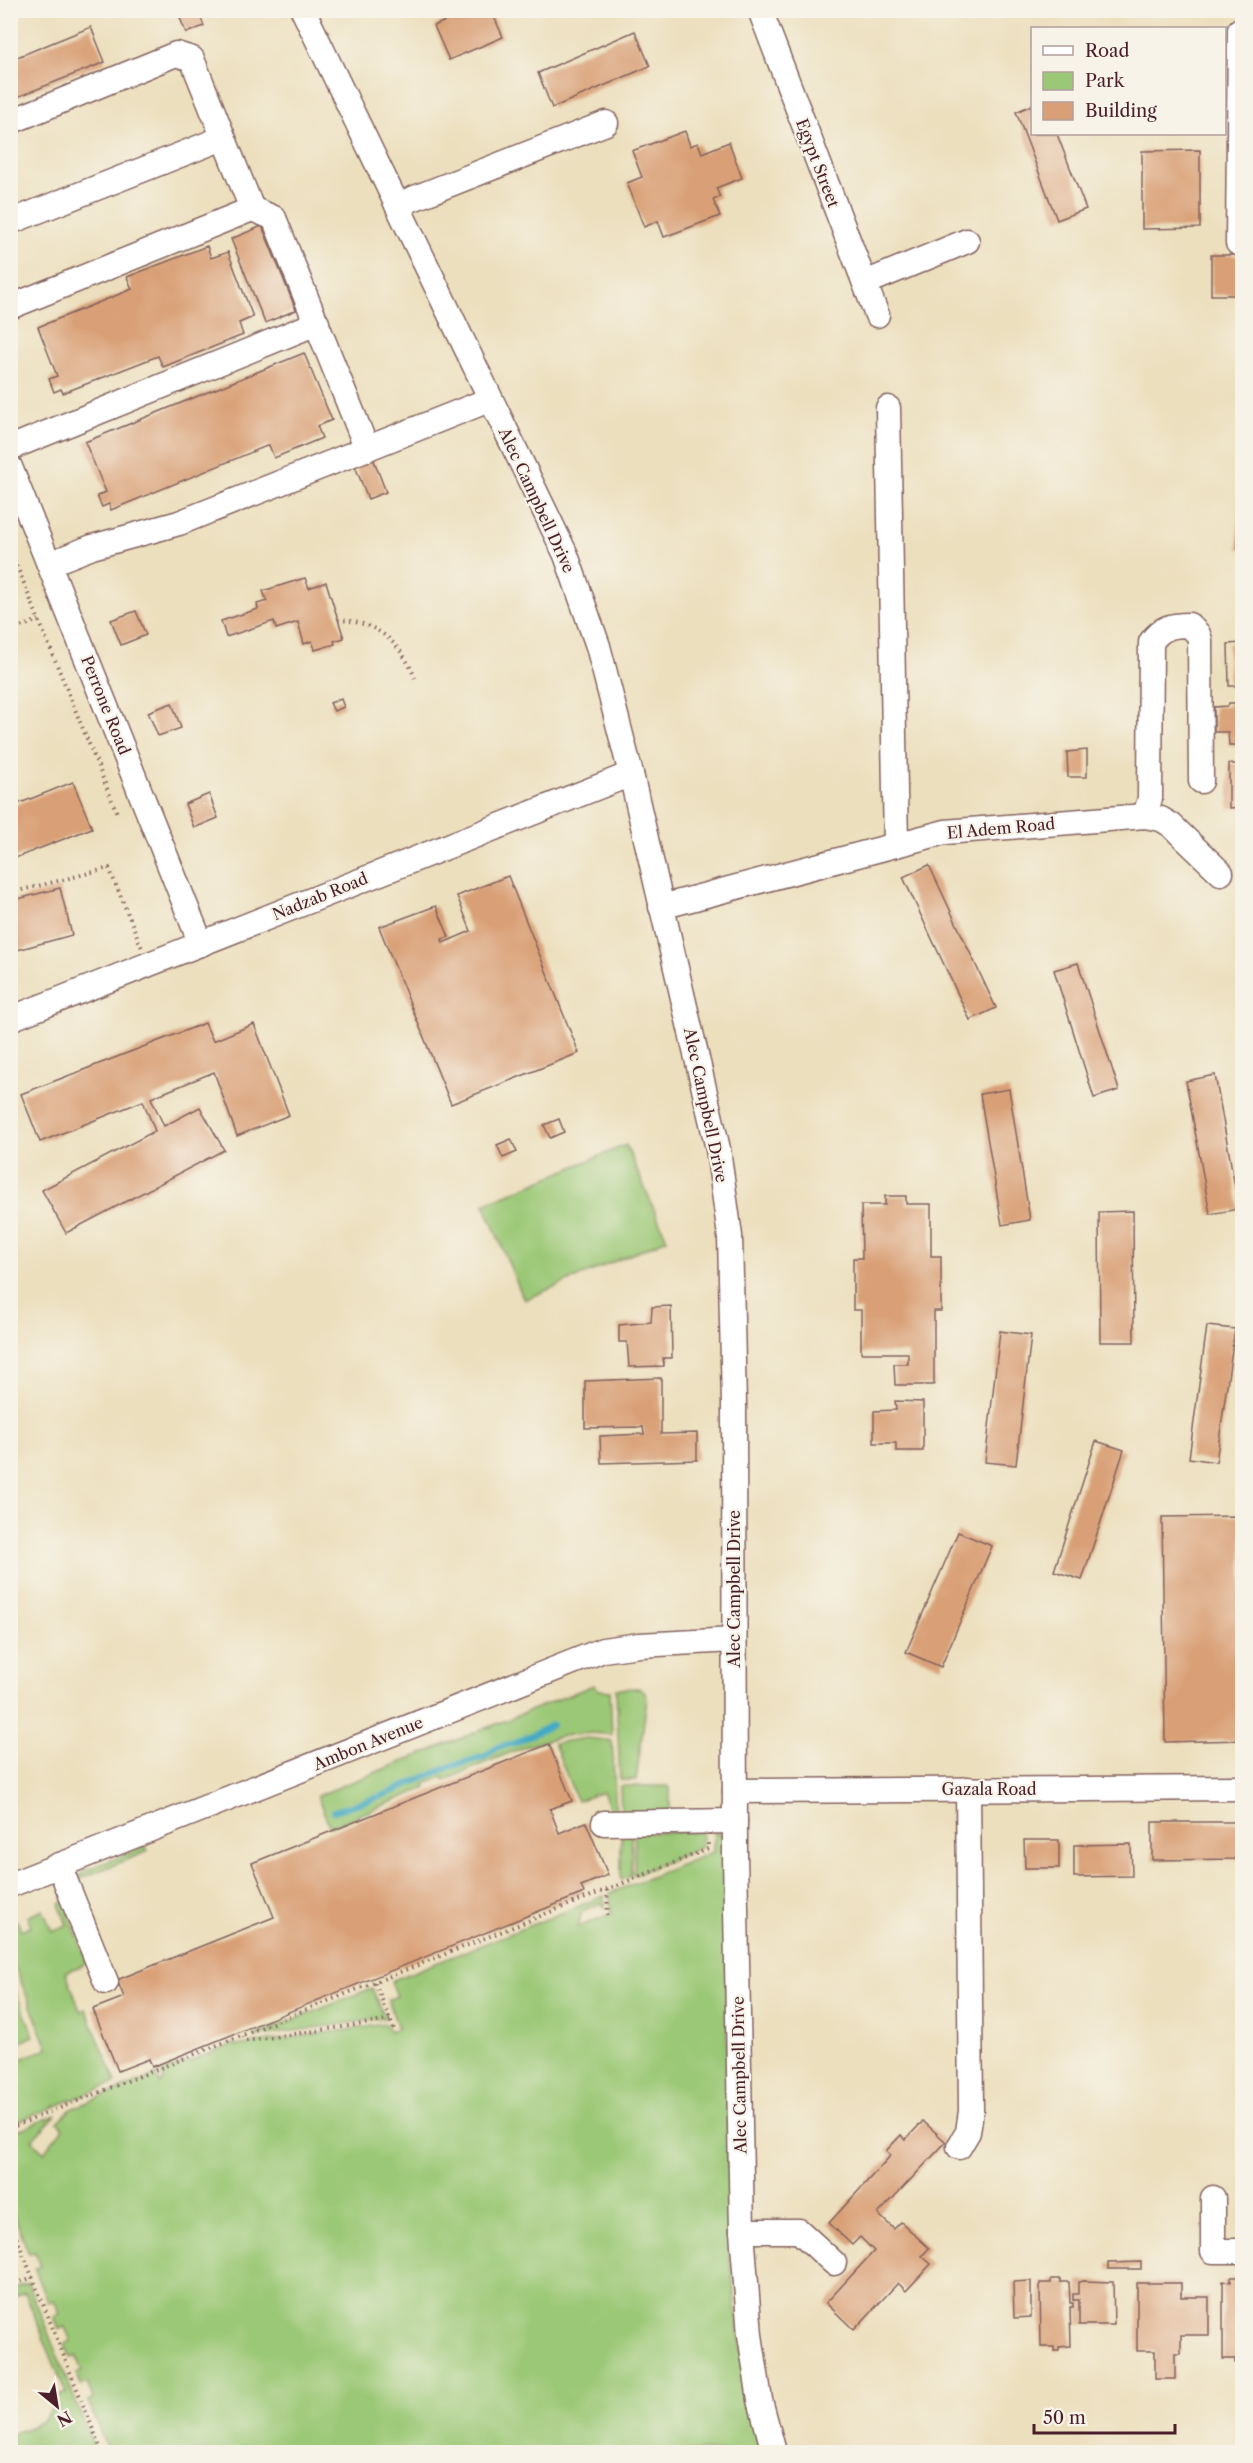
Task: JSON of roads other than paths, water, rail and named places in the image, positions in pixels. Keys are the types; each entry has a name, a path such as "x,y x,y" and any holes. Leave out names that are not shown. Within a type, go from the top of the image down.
{"street":[{"name":"Alec Campbell Drive","path":"303,10 489,400 566,555 598,646 631,774 718,1149 730,1236 734,1404 735,1821 742,2231 750,2335 760,2400 774,2452"},
{"name":"Egypt Street","path":"760,10 877,315"},
{"path":"1242,30 1240,30 1239,243 1242,243"},
{"path":"10,122 176,54 192,59 252,209"},
{"path":"397,204 606,123"},
{"path":"10,222 223,138"},
{"path":"12,304 252,209 274,218 367,449"},
{"path":"865,283 967,241"},
{"path":"10,448 317,323"},
{"path":"49,564 92,547 179,523 489,400"},
{"path":"888,408 896,845"},
{"name":"Perrone Road","path":"10,467 201,944"},
{"path":"1145,816 1150,798 1151,642 1159,630 1170,625 1189,625 1198,634 1200,640 1201,781"},
{"name":"Nadzab Road","path":"10,1019 631,774"},
{"name":"El Adem Road","path":"661,907 945,832 1145,816 1161,819 1171,825 1221,873"},
{"name":"Ambon Avenue","path":"10,1885 603,1650 639,1645 734,1640"},
{"name":"Gazala Road","path":"735,1791 1242,1788"},
{"path":"960,2147 968,2132 970,2111 968,1790"},
{"path":"604,1823 735,1821"},
{"path":"59,1865 106,1982"},
{"path":"1214,2198 1213,2251 1242,2251"},
{"path":"742,2231 799,2231 834,2263"}],"waterway":[{"path":"334,1811 382,1796 449,1767 486,1756 497,1747 515,1743 552,1725"}]}
